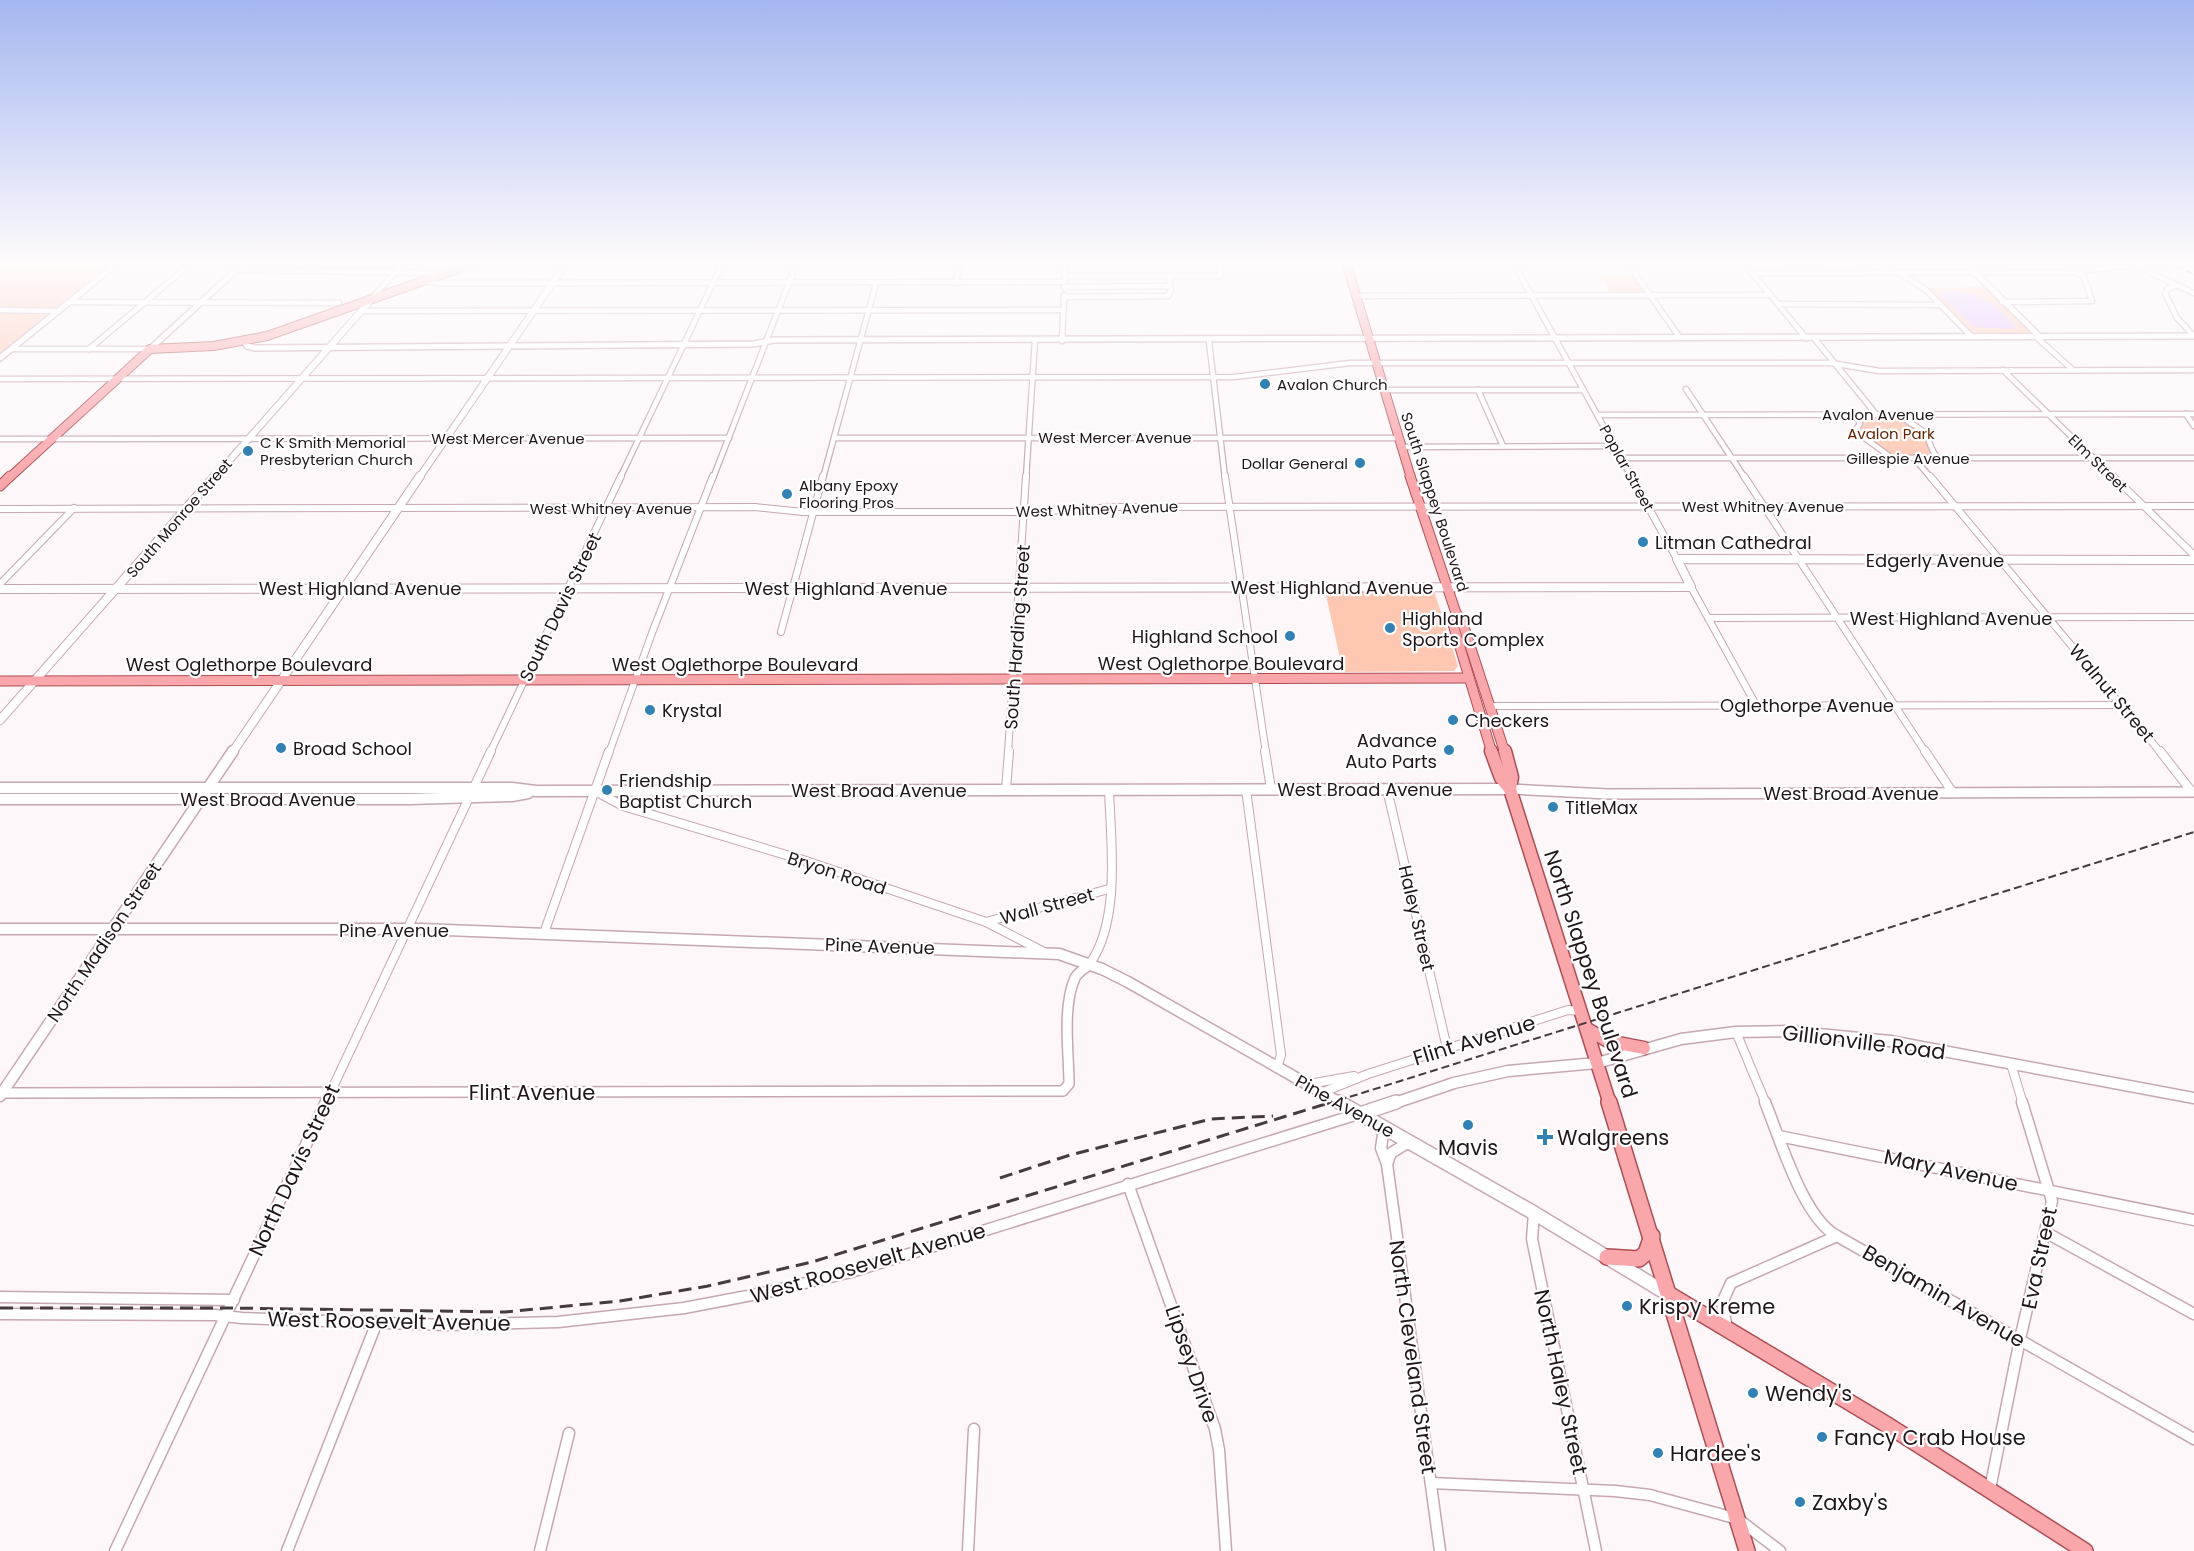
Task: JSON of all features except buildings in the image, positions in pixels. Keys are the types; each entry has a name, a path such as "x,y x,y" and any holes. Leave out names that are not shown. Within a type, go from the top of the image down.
{"main road":[{"path":"0,486 150,349 206,347 271,334"},
{"name":"South Monroe Street","path":"0,720 340,334"},
{"name":"North Madison Street","path":"1,1094 517,334"},
{"name":"South Slappey Boulevard","path":"1366,334 1419,506 1486,691"},
{"name":"South Slappey Boulevard","path":"1456,613 1452,621 1469,678"},
{"path":"1477,665 1469,678 1486,691"},
{"name":"West Oglethorpe Boulevard","path":"0,681 1469,678"},
{"name":"North Slappey Boulevard","path":"1469,678 1501,778 1510,789 1587,1029 1747,1551"},
{"name":"North Slappey Boulevard","path":"1486,691 1512,777 1510,789"},
{"name":"West Broad Avenue","path":"0,788 208,788 471,793 512,796 536,791 1510,789"},
{"name":"West Broad Avenue","path":"0,799 200,799 471,793"},
{"name":"Pine Avenue","path":"0,929 408,929 1059,954 1128,982 1534,1213 1670,1295"},
{"path":"1587,1029 1608,1041 1644,1048"},
{"name":"Gillionville Road","path":"1360,1114 1454,1083 1508,1071 1597,1063 1693,1036 1736,1032 1832,1034 1890,1041 2194,1098"},
{"path":"1607,1257 1639,1259 1646,1253 1652,1236"},
{"path":"1670,1295 1889,1426 1989,1492 2085,1551"}],"street":[{"path":"0,358 30,334"},
{"path":"89,349 106,334"},
{"path":"12,349 150,349 166,334"},
{"name":"South Davis Street","path":"471,793 689,334"},
{"path":"544,933 634,681 769,334"},
{"path":"781,632 861,334"},
{"path":"1062,334 1062,341"},
{"name":"Poplar Street","path":"1552,334 1756,705"},
{"path":"1677,334 1680,338"},
{"path":"1803,334 1806,338"},
{"path":"2037,336 2073,370"},
{"path":"244,341 247,346 255,348 766,343 774,340 1062,341 2194,336"},
{"path":"1814,338 1876,414"},
{"name":"South Harding Street","path":"1006,790 1035,340"},
{"path":"1209,340 1229,507 1271,789"},
{"path":"0,379 1214,377 1251,376 1322,365 1374,363 1837,364 1879,370 2194,370"},
{"name":"Elm Street","path":"2003,370 2194,557"},
{"path":"1686,389 1766,506 1799,560 1953,793"},
{"path":"1382,390 1583,390"},
{"path":"1478,390 1503,446"},
{"path":"1856,414 1860,424 1856,429 1859,434 1885,450 1892,458"},
{"path":"1900,414 1909,423 1925,432 1931,442 1931,451 1938,458"},
{"path":"2186,414 2194,426"},
{"name":"Avalon Avenue","path":"1598,415 2194,414"},
{"name":"West Mercer Avenue","path":"0,439 729,438"},
{"name":"West Mercer Avenue","path":"834,438 1397,438"},
{"path":"1400,447 1615,446"},
{"name":"Gillespie Avenue","path":"1622,458 2194,458"},
{"name":"Walnut Street","path":"1914,458 2193,792"},
{"name":"West Whitney Avenue","path":"0,509 768,507 813,512 1025,512 1119,507 2194,506"},
{"path":"0,586 74,508"},
{"name":"Edgerly Avenue","path":"1677,560 1999,560 2194,557"},
{"name":"West Highland Avenue","path":"0,586 117,588 1691,587"},
{"name":"West Highland Avenue","path":"1708,618 2194,617"},
{"name":"Oglethorpe Avenue","path":"1491,706 2122,705"},
{"path":"1246,789 1281,1055 1277,1068"},
{"name":"Haley Street","path":"1387,789 1447,1048"},
{"name":"West Broad Avenue","path":"1510,789 1607,794 2193,792"},
{"path":"1089,965 1099,952 1106,936 1110,913 1109,790"},
{"name":"Bryon Road","path":"595,791 624,806 803,860 986,922 1046,953"},
{"path":"624,806 622,801 625,791"},
{"name":"North Davis Street","path":"115,1551 471,793"},
{"name":"Wall Street","path":"986,922 1109,889"},
{"name":"Flint Avenue","path":"1,1094 1063,1091 1069,1084 1069,1029 1073,983 1078,974 1089,965"},
{"name":"Flint Avenue","path":"1322,1093 1368,1074 1447,1048 1568,1010 1581,1011"},
{"name":"Benjamin Avenue","path":"1736,1032 1815,1219 1825,1230 2194,1439"},
{"name":"Eva Street","path":"1989,1492 2020,1339 2052,1201 2051,1191 2011,1064"},
{"name":"Flint Avenue","path":"1306,1084 1368,1074"},
{"name":"West Roosevelt Avenue","path":"0,1314 226,1316 377,1322 514,1324 655,1313 769,1294 851,1272 1128,1184 1360,1114"},
{"name":"North Cleveland Street","path":"1384,1127 1382,1148 1387,1164 1440,1551"},
{"name":"Mary Avenue","path":"1779,1136 2194,1220"},
{"path":"1387,1164 1391,1153 1409,1142"},
{"name":"Lipsey Drive","path":"1128,1184 1215,1429 1219,1449 1226,1551"},
{"name":"North Haley Street","path":"1534,1213 1532,1239 1596,1551"},
{"path":"2045,1232 2194,1314"},
{"path":"1727,1330 1722,1303 1731,1283 1837,1236"},
{"path":"0,1297 234,1300"},
{"path":"287,1551 377,1322"},
{"path":"968,1551 974,1428"},
{"path":"540,1551 569,1433"},
{"path":"1431,1483 1650,1495 1738,1519 1780,1551"}],"green space":[{"path":"0,334 24,334 0,353"},
{"path":"1971,334 2037,336 1973,336"},
{"name":"Avalon Park","path":"1857,415 1896,416 1913,422 1927,436 1931,449 1937,457 1892,458 1860,434"},
{"name":"Highland Sports Complex","path":"1325,590 1434,591 1458,666 1454,671 1343,672"}],"railway":[{"path":"1327,1104 2194,832"},
{"path":"0,1308 230,1308 505,1312 620,1301 708,1286 812,1262 1332,1102"},
{"path":"1000,1178 1070,1155 1211,1119 1273,1116"}],"place":[{"name":"Avalon Church","path":"1265,384"},
{"name":"C K Smith Memorial Presbyterian Church","path":"248,451"},
{"name":"Dollar General","path":"1360,463"},
{"name":"Albany Epoxy Flooring Pros","path":"787,494"},
{"name":"Litman Cathedral","path":"1643,542"},
{"name":"Highland Sports Complex","path":"1390,628"},
{"name":"Highland School","path":"1290,636"},
{"name":"Krystal","path":"650,710"},
{"name":"Checkers","path":"1453,720"},
{"name":"Broad School","path":"281,748"},
{"name":"Advance Auto Parts","path":"1449,750"},
{"name":"Friendship Baptist Church","path":"607,790"},
{"name":"TitleMax","path":"1553,807"},
{"name":"Mavis","path":"1468,1125"},
{"name":"Walgreens","path":"1545,1137"},
{"name":"Krispy Kreme","path":"1627,1306"},
{"name":"Wendy's","path":"1753,1393"},
{"name":"Fancy Crab House","path":"1822,1437"},
{"name":"Hardee's","path":"1658,1453"},
{"name":"Zaxby's","path":"1800,1502"}]}
